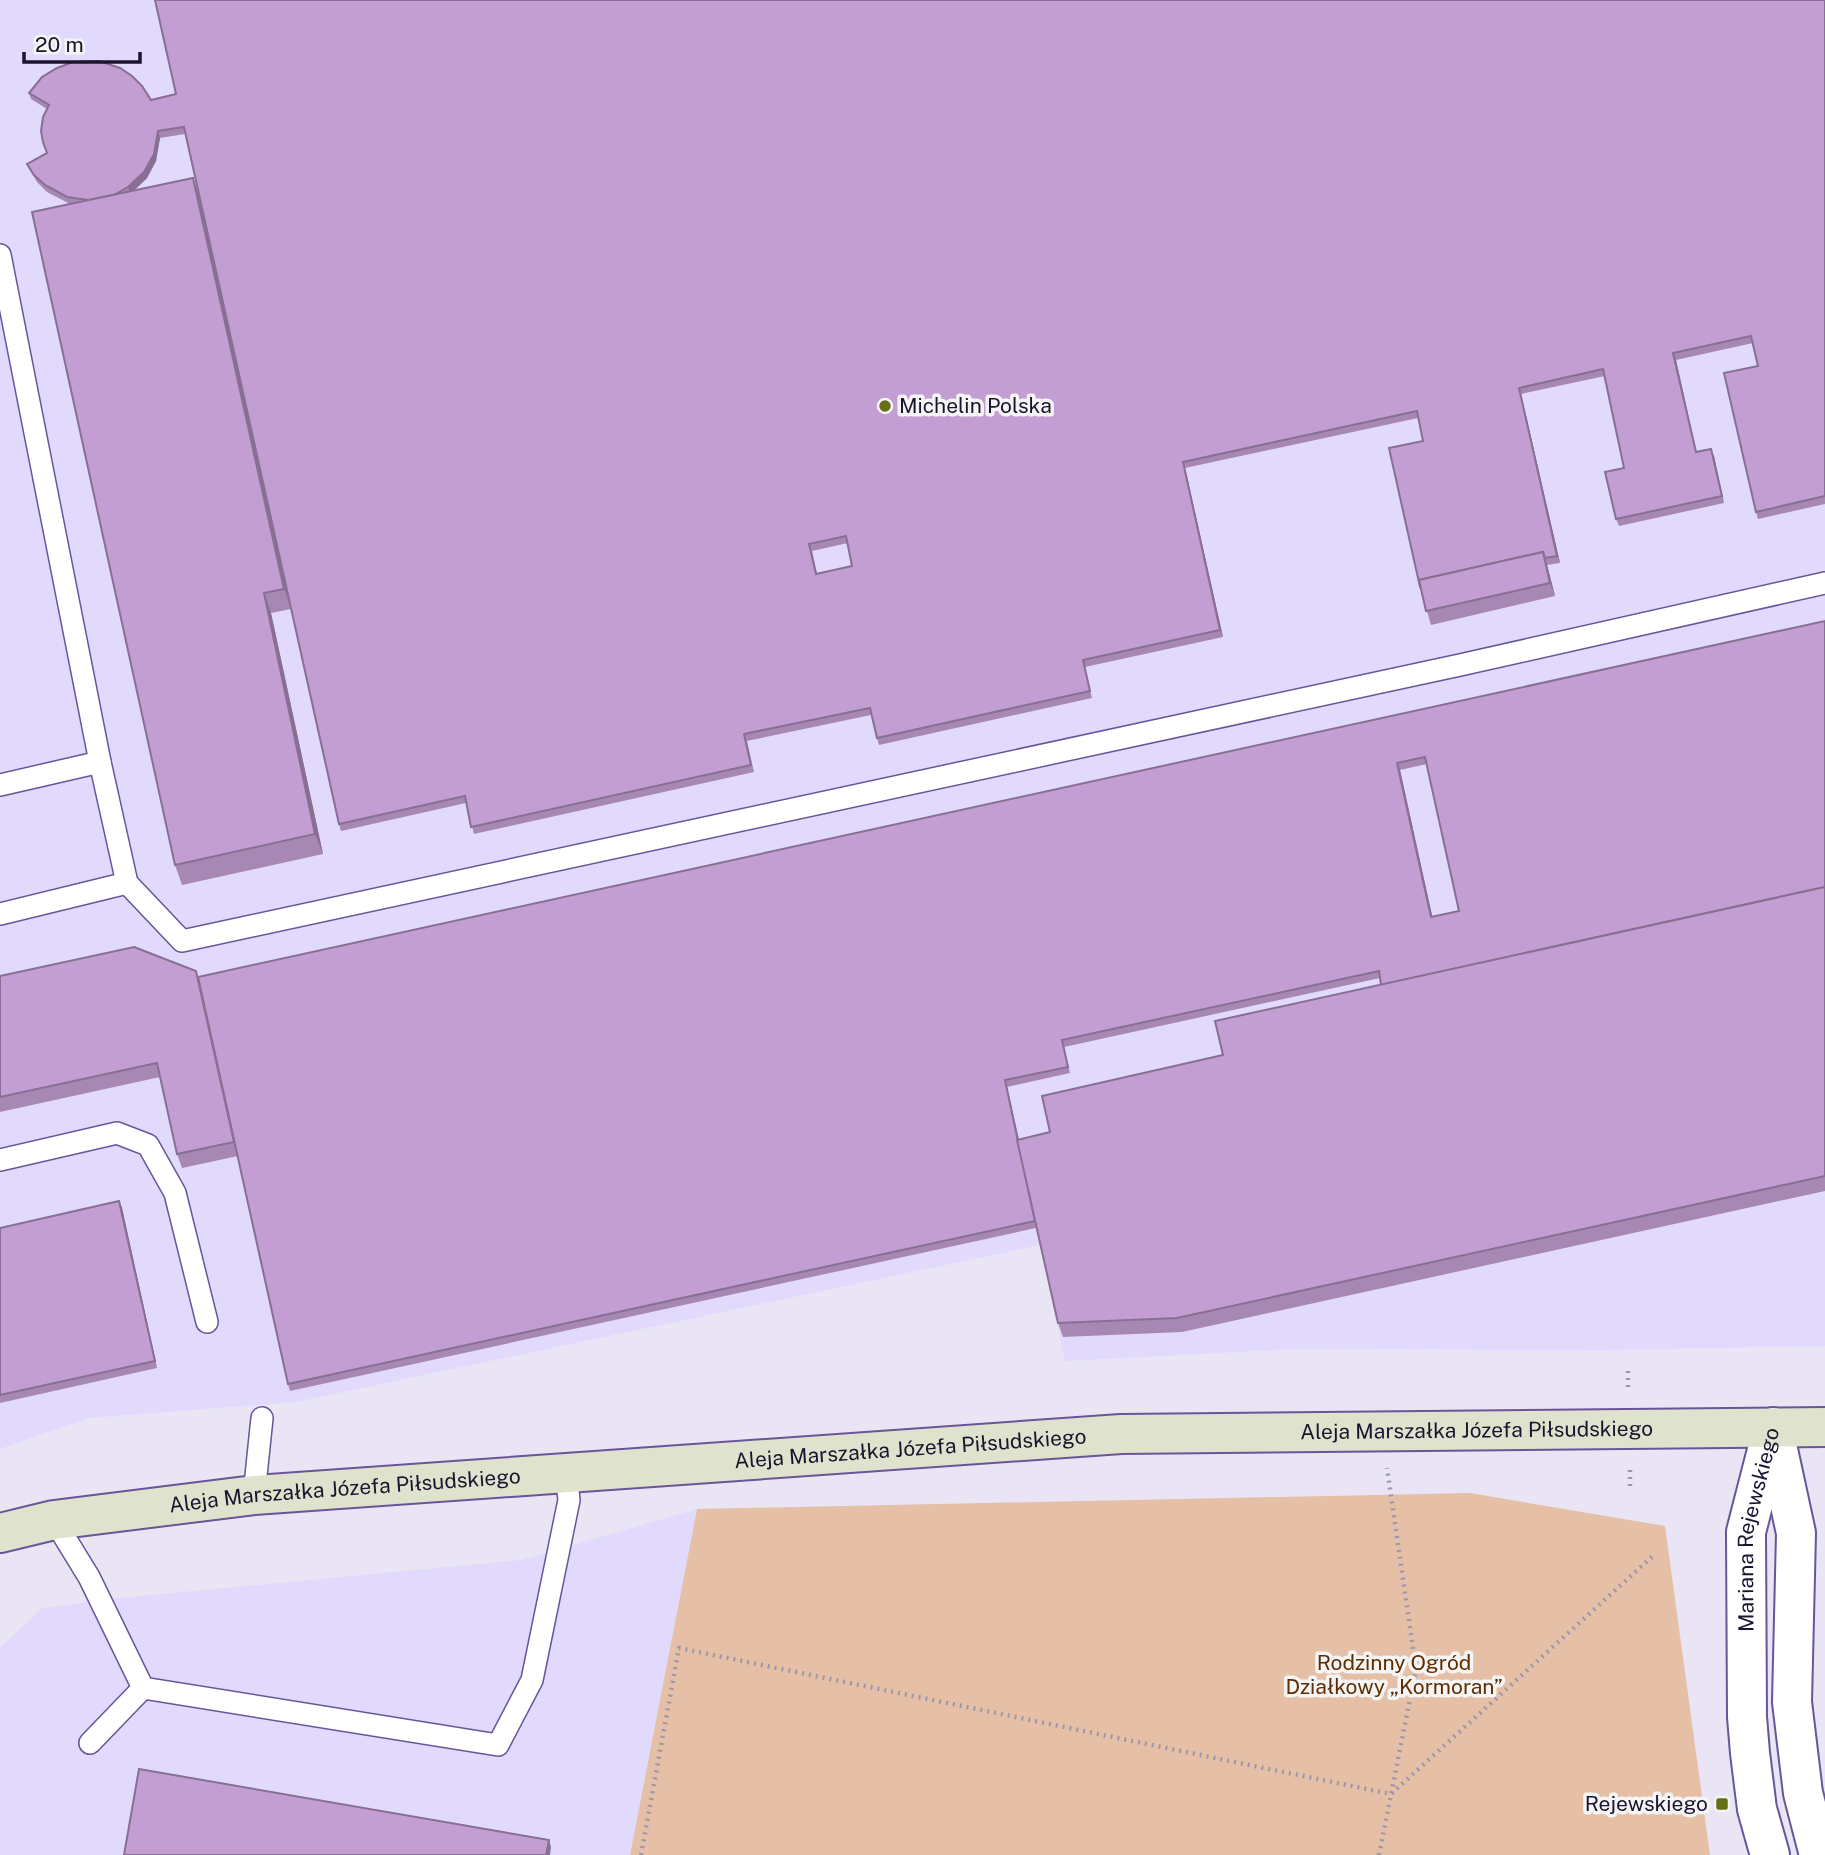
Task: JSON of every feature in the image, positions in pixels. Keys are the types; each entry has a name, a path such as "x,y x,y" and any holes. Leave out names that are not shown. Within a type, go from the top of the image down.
{"street":[{"name":"Mariana Rejewskiego","path":"1770,1855 1757,1809 1747,1717 1746,1532 1773,1427"},
{"name":"Mariana Rejewskiego","path":"1773,1427 1796,1533 1792,1702 1803,1793 1819,1855"},
{"name":"Aleja Marszałka Józefa Piłsudskiego","path":"0,1534 54,1520 254,1495 1121,1434 1825,1427"}],"lane":[{"path":"0,255 100,762 127,883 182,940 1446,668 1825,583"},
{"path":"0,785 100,762"},
{"path":"0,914 127,883"},
{"path":"0,1160 117,1133 148,1146 175,1193 207,1322"},
{"path":"254,1495 262,1418"},
{"path":"143,1688 498,1745 532,1680 569,1500 566,1472"},
{"path":"54,1520 89,1577 143,1688"},
{"path":"90,1743 143,1688"}],"path":[{"path":"1379,1855 1416,1669 1381,1432"},
{"path":"1391,1794 1654,1555"},
{"path":"641,1855 680,1648 1391,1794"}],"shaded area":[{"path":"0,0 1825,0 1825,1346 1604,1350 1294,1349 1065,1361 1040,1245 296,1402 89,1418 0,1449"},
{"path":"697,1509 630,1855 0,1855 0,1648 42,1608 130,1597 521,1560"}],"green space":[{"name":"Rodzinny Ogród Działkowy „Kormoran”","path":"1470,1493 1665,1526 1710,1855 630,1855 697,1509"}],"building":[{"name":"Michelin Polska","path":"155,0 1825,0 1825,496 1756,512 1724,373 1758,366 1751,336 1673,353 1696,452 1711,449 1722,496 1616,519 1605,472 1624,468 1603,369 1519,388 1557,556 1545,558 1543,552 1419,580 1420,587 1389,448 1423,441 1417,411 1183,462 1220,630 1083,660 1090,691 877,738 870,708 744,734 751,765 471,827 465,796 339,824 184,127 158,131 154,154 144,172 128,187 114,195 89,200 67,197 45,185 27,164 47,153 41,131 43,117 49,105 29,93 42,77 57,68 73,62 99,61 120,68 132,76 151,100 176,94","holes":["846,536 852,566 816,574 809,544"]},
{"path":"193,178 284,589 264,593 315,834 175,865 32,212"},
{"path":"1543,552 1550,583 1426,611 1419,580"},
{"path":"1825,621 1825,887 1381,985 1379,971 1062,1040 1068,1067 1005,1080 1035,1221 288,1384 198,977","holes":["1425,757 1459,911 1431,917 1397,763"]},
{"path":"1825,887 1825,1176 1177,1318 1058,1323 1017,1140 1050,1132 1042,1096 1223,1055 1215,1021"},
{"path":"134,947 196,971 234,1142 177,1154 157,1063 0,1097 0,976"},
{"path":"119,1201 155,1361 0,1395 0,1228"},
{"path":"139,1769 549,1840 546,1855 124,1855"}],"place":[{"name":"Michelin Polska","path":"885,406"},
{"name":"Rejewskiego","path":"1722,1804"}]}
